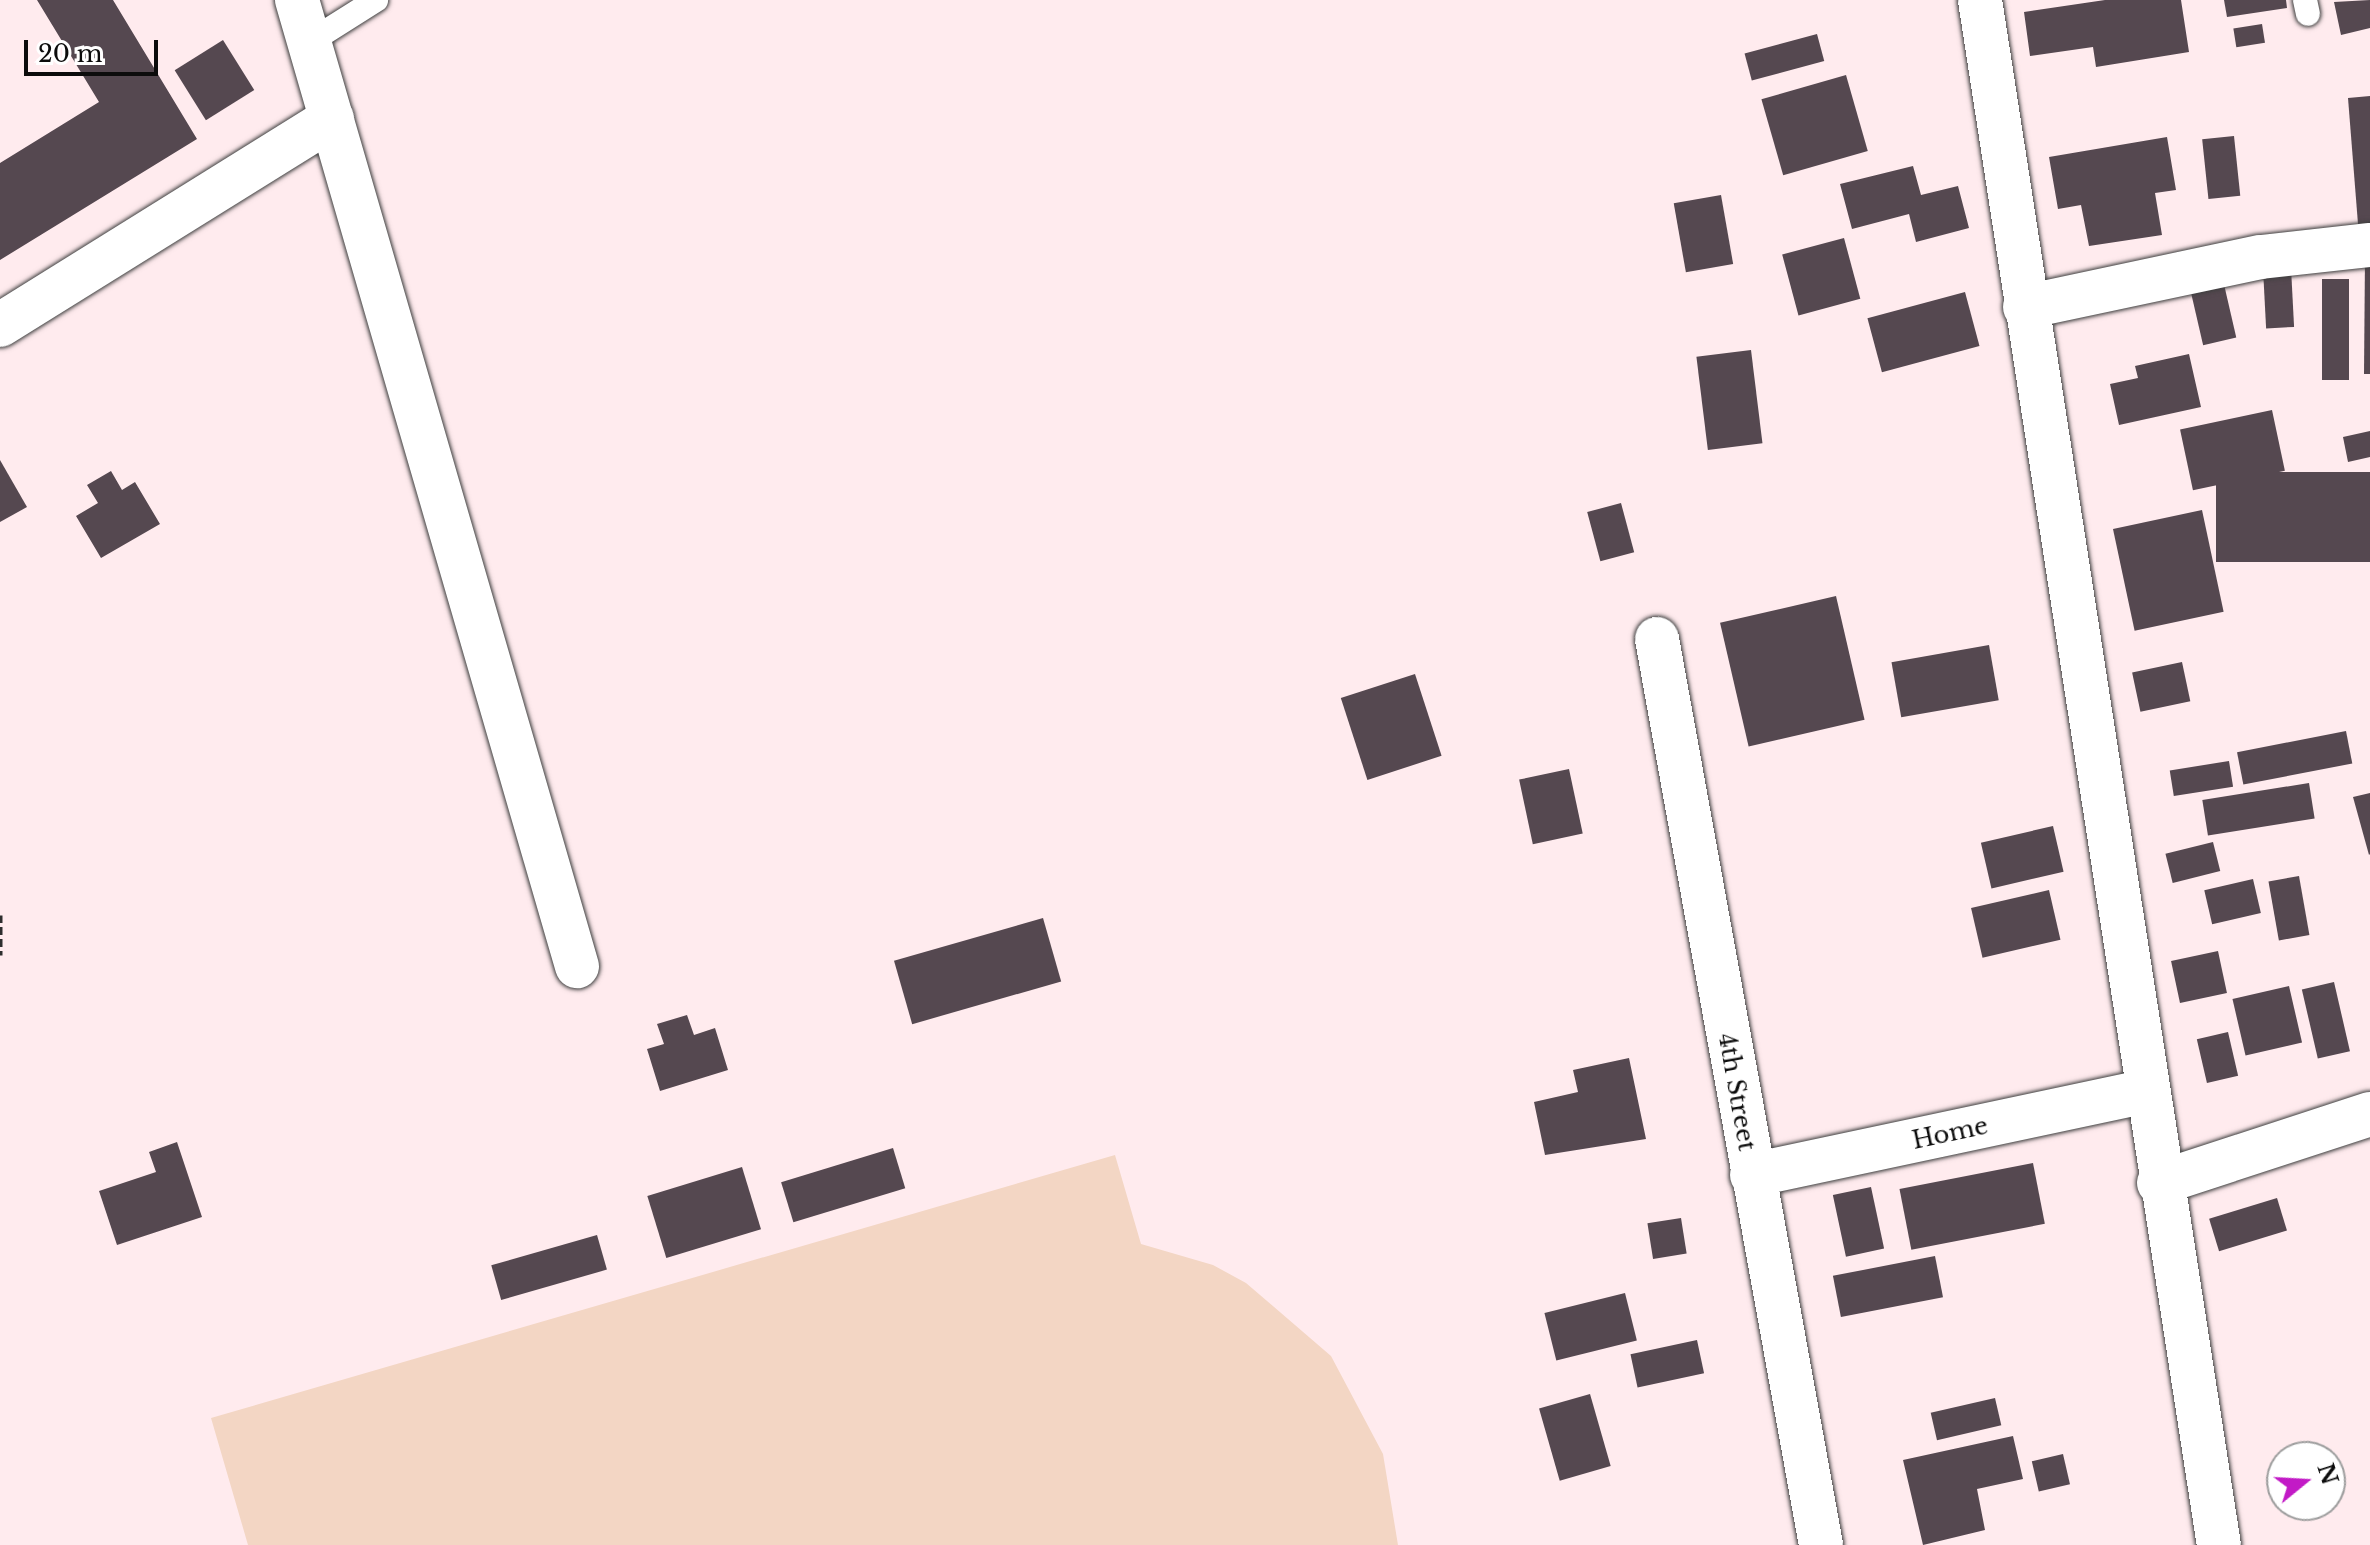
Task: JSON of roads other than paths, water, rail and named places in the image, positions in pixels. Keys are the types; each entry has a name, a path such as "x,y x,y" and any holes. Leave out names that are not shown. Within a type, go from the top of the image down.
{"street":[{"path":"297,0 577,966"},
{"path":"1980,0 2159,1183 2219,1545"},
{"path":"0,325 332,118"},
{"path":"2025,307 2261,257 2370,245"},
{"name":"4th Street","path":"1657,639 1821,1545"},
{"name":"Home","path":"1752,1175 2147,1091"},
{"path":"2159,1183 2370,1114"}],"lane":[{"path":"311,41 376,0"}]}
